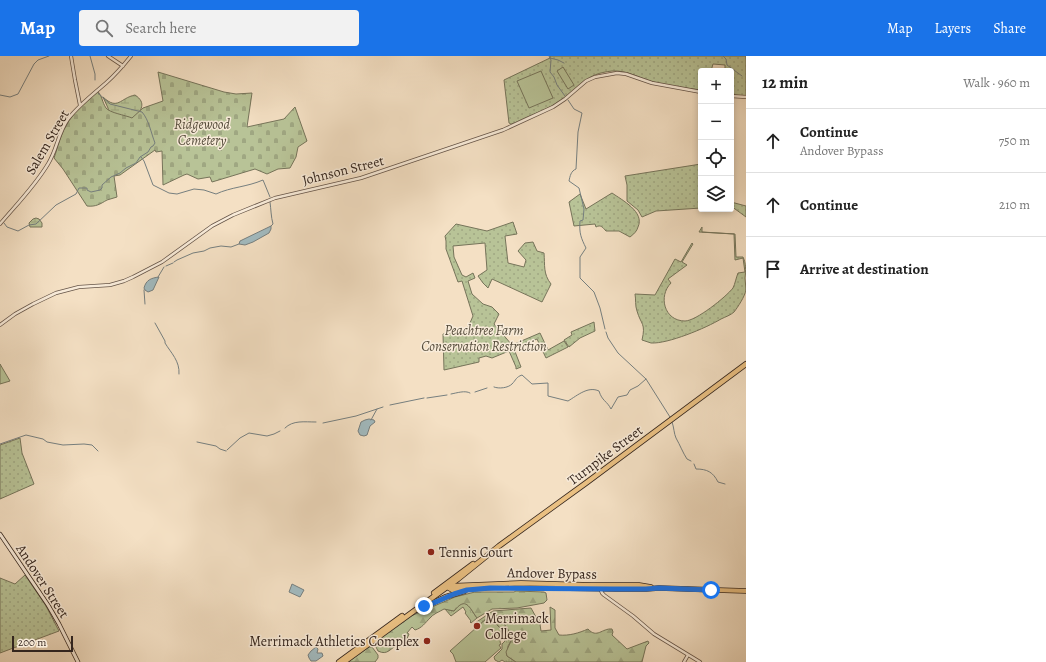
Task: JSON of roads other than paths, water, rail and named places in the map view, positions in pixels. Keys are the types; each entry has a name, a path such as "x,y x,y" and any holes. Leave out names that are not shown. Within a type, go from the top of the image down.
{"highway":[{"name":"Turnpike Street","path":"339,662 462,576 476,563 746,364"},
{"name":"Turnpike Street","path":"447,586 471,565 476,563"},
{"name":"Turnpike Street","path":"344,662 439,591"}],"main road":[{"name":"Andover Street","path":"0,534 48,605 78,662"},
{"path":"462,576 464,583 474,585"},
{"name":"Andover Bypass","path":"447,586 526,583 600,587"},
{"name":"Andover Bypass","path":"447,586 452,590 506,587 600,587 638,585 656,588 746,591"},
{"path":"410,614 454,594 480,588"},
{"path":"422,608 439,597 439,591"}],"street":[{"path":"71,56 81,106"},
{"path":"108,56 123,66"},
{"name":"Salem Street","path":"0,224 35,182 47,165 55,150 63,127 68,120 89,97 123,66 131,56"},
{"name":"Johnson Street","path":"0,325 15,314 56,293 79,287 114,284 140,274 164,260 212,226 274,198 359,179 503,130 555,105 586,81 595,77 617,73 626,74 652,84 698,92"},
{"path":"734,96 746,97"},
{"path":"600,587 604,595 633,616 654,634 700,662"},
{"path":"684,662 688,655"}],"water":[{"path":"271,226 269,233 253,242 245,245 239,244 240,241"},
{"path":"159,277 153,290 148,292 145,290 145,285 148,281"},
{"path":"369,419 374,420 375,422 370,426 367,435 360,435 358,431 361,422"},
{"path":"292,584 304,590 300,597 289,592"},
{"path":"316,647 318,649 317,653 322,653 323,656 316,661 311,661 308,655"}],"waterway":[{"path":"0,95 10,97 18,94 34,64 38,60 49,56"},
{"path":"90,56 95,74 95,80"},
{"path":"549,56 551,60 550,72 565,96"},
{"path":"723,56 726,59 727,65 742,76"},
{"path":"550,58 564,63"},
{"path":"4,223 7,227 18,231 29,225 36,224 56,205 76,194 79,188 87,188 87,190 91,192 100,190 102,185 111,177 136,163 140,157 148,152 153,146 155,143 148,123 142,112 110,104 98,93"},
{"path":"568,100 574,109 582,113 578,132 576,169 572,172 569,181 579,188 584,209 583,220 580,221 580,232 586,248 580,257 580,278 594,292 605,329"},
{"path":"141,157 153,185 169,193 177,194 194,189 204,190 216,194 263,180 270,197"},
{"path":"270,202 273,224 271,226"},
{"path":"174,262 193,253 210,248 221,246 231,247 239,244"},
{"path":"166,266 173,263"},
{"path":"158,277 164,267"},
{"path":"144,290 145,304"},
{"path":"155,323 165,343 177,361 179,374"},
{"path":"606,332 608,338 618,353 646,379 670,417"},
{"path":"494,387 501,388 508,386 522,375 532,384 548,383 548,396 568,401 587,390 599,391 611,409 618,397 627,395 630,390 638,386 646,379"},
{"path":"475,392 487,388"},
{"path":"451,394 463,392 470,393"},
{"path":"427,398 447,395"},
{"path":"390,405 424,398"},
{"path":"323,423 356,416 383,407"},
{"path":"371,420 377,409"},
{"path":"285,428 288,425 295,423 316,422"},
{"path":"672,422 676,438 687,459 691,461"},
{"path":"227,450 240,438 249,433 267,436 280,431"},
{"path":"0,444 26,435 43,439 47,442 63,445 92,445 98,451"},
{"path":"197,442 216,446 226,451"},
{"path":"694,464 696,469 709,472 718,482 725,484"}],"place":[{"name":"Tennis Court","path":"431,552"},
{"name":"Merrimack College","path":"477,626"},
{"name":"Merrimack Athletics Complex","path":"427,641"}],"park label":[{"name":"Ridgewood Cemetery","path":"202,132"},
{"name":"Peachtree Farm Conservation Restriction","path":"484,338"}]}
